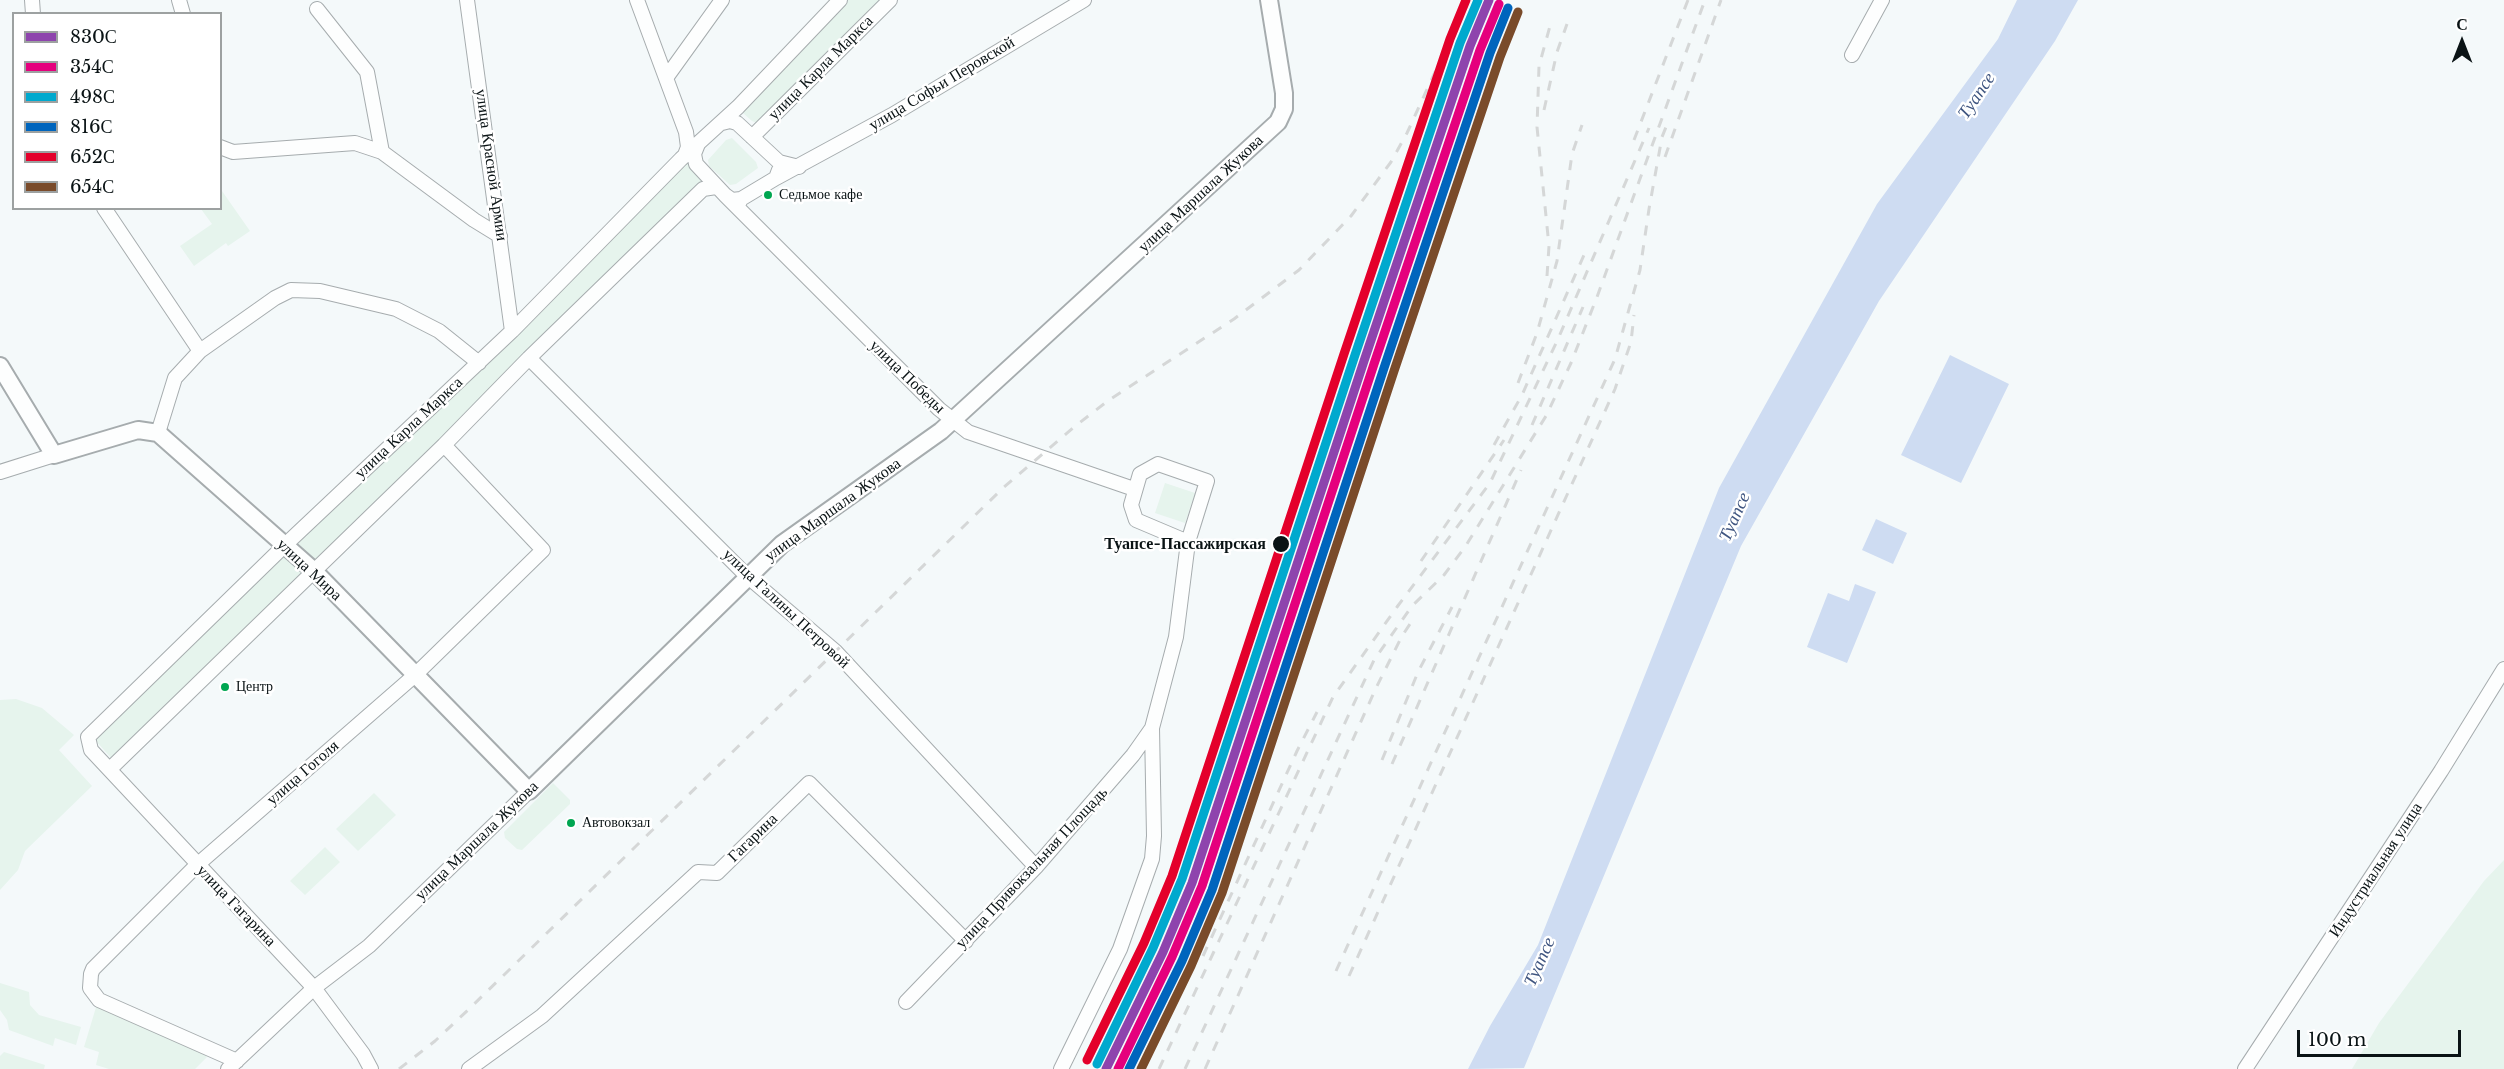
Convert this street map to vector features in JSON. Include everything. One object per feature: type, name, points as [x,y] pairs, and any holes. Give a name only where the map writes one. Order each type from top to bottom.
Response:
[{"type":"main road","name":"улица Маршала Жукова","points":[[529,791],[782,544],[952,421],[1278,122],[1284,109],[1284,93],[1269,0]]},
{"type":"main road","points":[[0,366],[54,454],[138,430],[158,433]]},
{"type":"main road","name":"улица Мира","points":[[158,433],[314,572],[529,791]]},
{"type":"street","name":"улица Красной Армии","points":[[467,0],[513,331]]},
{"type":"street","points":[[637,0],[692,147],[721,191],[740,206]]},
{"type":"street","points":[[666,78],[722,0]]},
{"type":"street","name":"улица Карла Маркса","points":[[91,750],[87,741],[92,732],[284,546],[513,331],[692,147],[738,107],[840,0]]},
{"type":"street","name":"улица Карла Маркса","points":[[752,137],[890,0]]},
{"type":"street","name":"улица Софьи Перовской","points":[[740,206],[776,178],[892,115],[1084,0]]},
{"type":"street","points":[[1851,55],[1882,0]]},
{"type":"street","points":[[317,9],[367,72],[382,152]]},
{"type":"street","points":[[737,123],[735,115],[738,107]]},
{"type":"street","points":[[722,123],[730,121],[737,123],[773,158],[785,165],[799,167]]},
{"type":"street","points":[[222,148],[233,152],[355,143],[382,152],[474,220],[500,236]]},
{"type":"street","points":[[773,158],[779,169],[776,178]]},
{"type":"street","name":"улица Карла Маркса","points":[[110,769],[444,445],[529,358],[703,189],[721,191]]},
{"type":"street","name":"улица Победы","points":[[740,206],[952,421],[984,439],[1134,489]]},
{"type":"street","points":[[105,210],[200,351]]},
{"type":"street","points":[[158,433],[175,378],[200,351],[291,290],[320,291],[396,309],[439,331],[480,363]]},
{"type":"street","name":"улица Галины Петровой","points":[[529,358],[747,576],[835,651],[1036,867]]},
{"type":"street","name":"улица Гоголя","points":[[232,1065],[109,1005],[93,994],[90,988],[93,969],[197,865],[414,676],[543,550],[444,445]]},
{"type":"street","points":[[0,472],[54,454]]},
{"type":"street","name":"улица Привокзальная Площадь","points":[[1061,1069],[1120,949],[1152,859],[1154,836],[1152,728],[1176,637],[1188,542],[1208,481],[1158,464],[1140,474],[1134,489]]},
{"type":"street","points":[[1134,489],[1131,505],[1136,520],[1188,542]]},
{"type":"street","name":"Индустриальная улица","points":[[2245,1069],[2441,771],[2504,669]]},
{"type":"street","name":"улица Привокзальная Площадь","points":[[906,1002],[1036,867],[1133,755],[1152,728]]},
{"type":"street","name":"улица Гагарина","points":[[91,750],[314,988],[372,1069]]},
{"type":"street","name":"Гагарина","points":[[469,1069],[542,1016],[698,872],[717,873],[809,783],[966,941]]},
{"type":"street","name":"улица Маршала Жукова","points":[[232,1065],[314,988],[369,946],[529,791]]},
{"type":"shaded area","points":[[842,0],[880,0],[759,124],[752,121],[743,113],[743,104]]},
{"type":"shaded area","points":[[732,138],[756,162],[758,168],[736,184],[730,185],[709,166],[708,160],[726,140]]},
{"type":"shaded area","points":[[685,160],[705,182],[441,443],[113,760],[95,740],[282,553]]},
{"type":"shaded area","points":[[222,191],[250,231],[228,246],[226,243],[194,266],[180,246],[212,224],[202,210],[222,210]]},
{"type":"shaded area","points":[[1165,483],[1195,493],[1185,523],[1155,513]]},
{"type":"shaded area","points":[[16,699],[42,708],[74,735],[59,750],[92,786],[25,851],[18,870],[0,890],[0,700]]},
{"type":"shaded area","points":[[553,783],[570,800],[570,804],[522,850],[517,849],[505,838],[504,832]]},
{"type":"shaded area","points":[[374,793],[396,815],[358,851],[336,829]]},
{"type":"shaded area","points":[[325,847],[340,862],[305,895],[290,881]]},
{"type":"shaded area","points":[[2504,860],[2504,1069],[2352,1069],[2379,1023],[2484,881]]},
{"type":"shaded area","points":[[0,983],[29,992],[30,1005],[39,1015],[81,1027],[76,1045],[55,1038],[53,1046],[9,1030],[7,1020],[0,1010]]},
{"type":"shaded area","points":[[97,1004],[207,1057],[195,1069],[109,1069],[96,1065],[99,1052],[84,1047]]},
{"type":"shaded area","points":[[4,1052],[45,1065],[44,1069],[0,1069],[0,1056]]},
{"type":"water","name":"Туапсе","points":[[2017,0],[2078,0],[2055,41],[1879,301],[1741,546],[1524,1068],[1468,1069],[1490,1026],[1538,945],[1719,488],[1877,204],[1998,39]]},
{"type":"water","points":[[1950,355],[2009,384],[1961,483],[1901,455]]},
{"type":"water","points":[[1876,519],[1907,533],[1893,564],[1862,550]]},
{"type":"water","points":[[1855,584],[1876,592],[1847,663],[1807,647],[1828,593],[1849,601]]},
{"type":"railway","points":[[399,1069],[435,1041],[468,1010],[1004,487],[1109,400],[1234,319],[1299,270],[1351,216],[1391,162],[1407,133],[1468,0]]},
{"type":"railway","points":[[1634,140],[1688,0]]},
{"type":"railway","points":[[1185,1069],[1374,660],[1412,606],[1444,575],[1465,547],[1546,416],[1571,363],[1597,297],[1705,0]]},
{"type":"railway","points":[[1665,157],[1721,0]]},
{"type":"railway","points":[[1544,110],[1557,52],[1567,24]]},
{"type":"railway","points":[[1547,276],[1549,246],[1537,127],[1539,66],[1550,26]]},
{"type":"railway","points":[[1518,383],[1537,333],[1557,261],[1572,154],[1582,125]]},
{"type":"railway","points":[[1336,971],[1615,359],[1640,270],[1662,137],[1666,127]]},
{"type":"railway","points":[[1159,1069],[1333,697],[1490,483],[1558,339],[1649,128]]},
{"type":"railway","points":[[1494,445],[1522,395],[1584,255]]},
{"type":"railway","points":[[1532,425],[1583,307]]},
{"type":"railway","points":[[1349,976],[1615,389],[1631,342],[1634,315]]},
{"type":"railway","points":[[1421,561],[1504,440]]},
{"type":"railway","points":[[1392,764],[1521,470]]},
{"type":"railway","points":[[1382,760],[1418,672],[1452,607]]},
{"type":"railway","points":[[1205,1069],[1376,688],[1410,624]]},
{"type":"railway","points":[[1203,956],[1317,712]]},
{"type":"transit line","name":"652С","points":[[1087,1060],[1144,943],[1172,876],[1344,354],[1450,39],[1466,0]]},
{"type":"transit line","name":"498С","points":[[1097,1064],[1153,948],[1182,879],[1460,43],[1478,0]]},
{"type":"transit line","name":"830С","points":[[1106,1069],[1163,952],[1192,883],[1364,361],[1470,46],[1489,0]]},
{"type":"transit line","name":"354С","points":[[1118,1069],[1172,957],[1202,886],[1374,364],[1480,50],[1499,4]]},
{"type":"transit line","name":"816С","points":[[1129,1069],[1182,961],[1212,890],[1384,368],[1490,53],[1508,8]]},
{"type":"transit line","name":"654С","points":[[1141,1069],[1191,966],[1222,893],[1394,371],[1500,57],[1518,12]]},
{"type":"place","name":"Седьмое кафе","points":[[768,195]]},
{"type":"place","name":"Туапсе-Пассажирская","points":[[1281,544]]},
{"type":"place","name":"Центр","points":[[225,687]]},
{"type":"place","name":"Автовокзал","points":[[571,823]]}]
